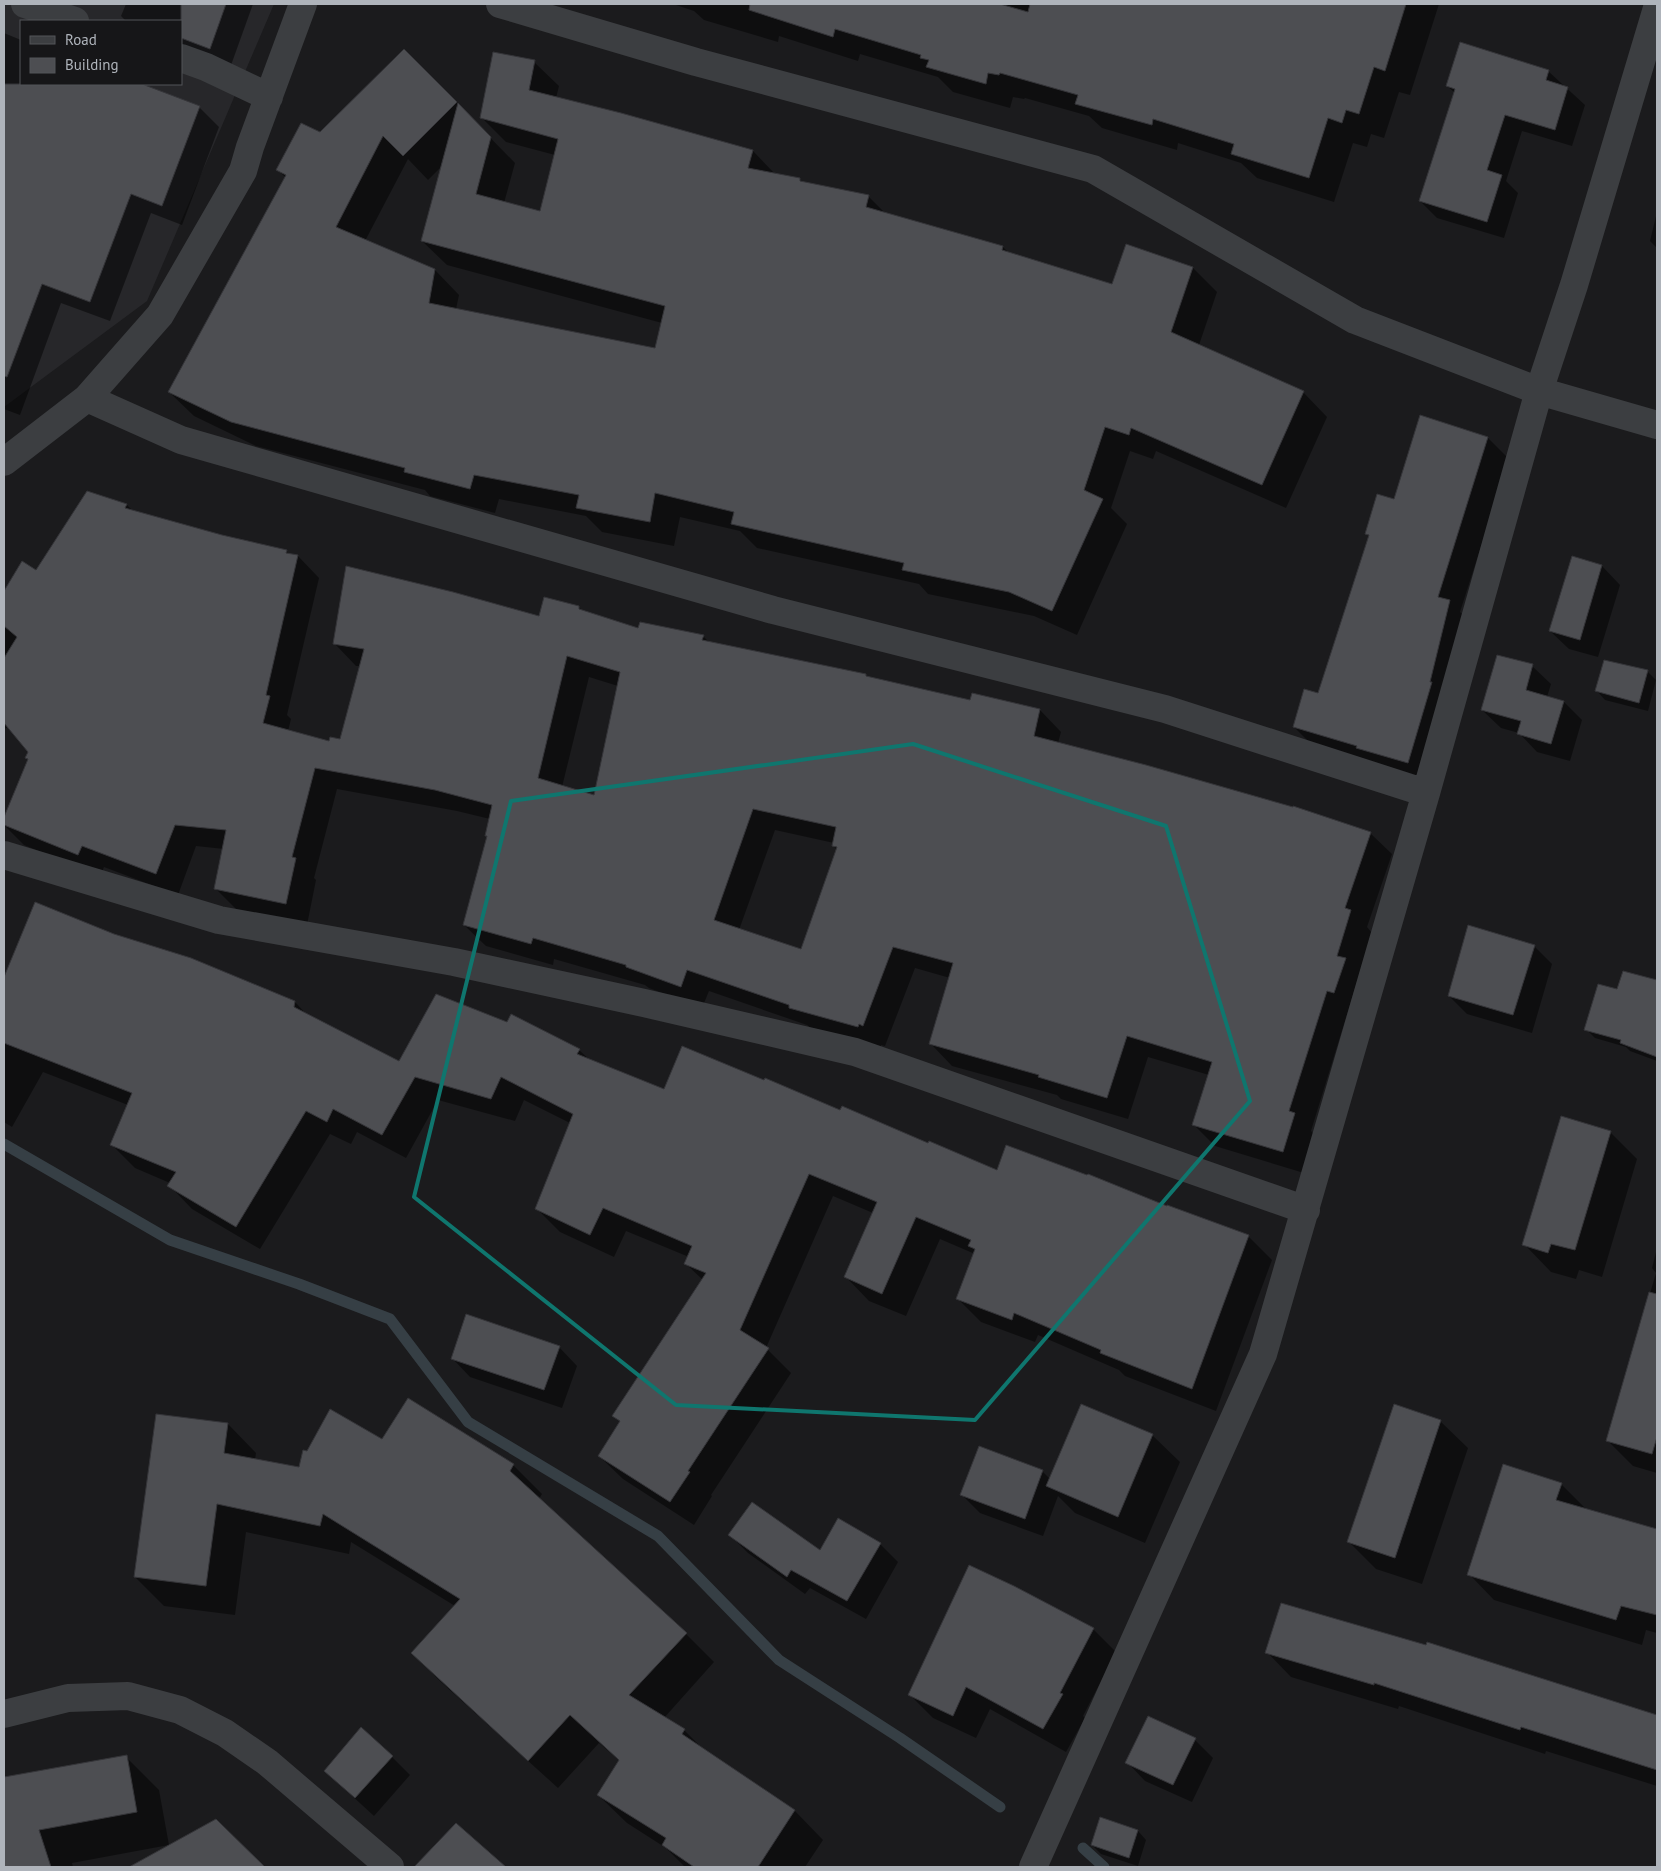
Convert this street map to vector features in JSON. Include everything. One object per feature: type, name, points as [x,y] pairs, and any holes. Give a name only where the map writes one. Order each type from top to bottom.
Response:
[{"type":"street","points":[[25,4],[72,20]]},
{"type":"street","points":[[4,462],[87,398],[160,315],[243,171],[250,147],[303,4]]},
{"type":"street","points":[[500,4],[696,62],[1093,169],[1355,320],[1539,390],[1657,425]]},
{"type":"street","points":[[1033,1867],[1263,1354],[1426,793],[1539,390],[1651,52],[1657,8]]},
{"type":"street","points":[[182,58],[206,67],[269,97]]},
{"type":"street","points":[[87,398],[181,440],[773,610],[1165,709],[1426,793]]},
{"type":"street","points":[[4,855],[219,920],[454,962],[654,1005],[855,1052],[1306,1210]]},
{"type":"street","points":[[4,1714],[68,1698],[128,1696],[180,1710],[225,1733],[267,1762],[390,1867]]},
{"type":"highlighted area","points":[[913,744],[1166,826],[1250,1101],[975,1420],[676,1405],[414,1197],[511,801]]},
{"type":"shaded area","points":[[4,4],[274,4],[147,301],[4,407]]},
{"type":"building","points":[[181,4],[226,4],[210,49],[182,38]]},
{"type":"building","points":[[750,4],[1000,4],[1028,12],[1030,4],[1406,4],[1385,71],[1374,67],[1359,114],[1346,110],[1342,123],[1328,118],[1309,178],[1231,154],[1234,144],[1153,119],[1152,125],[1075,104],[1078,95],[1000,73],[999,75],[988,73],[986,84],[926,67],[929,60],[920,58],[921,55],[835,29],[833,37],[749,10]]},
{"type":"building","points":[[1460,42],[1549,70],[1546,80],[1568,87],[1555,130],[1505,115],[1487,170],[1502,175],[1487,222],[1419,201],[1455,89],[1446,86]]},
{"type":"building","points":[[404,49],[457,102],[403,156],[383,136],[336,227],[435,269],[429,303],[655,348],[665,306],[421,241],[458,103],[491,137],[476,194],[540,211],[558,139],[480,118],[493,52],[535,60],[529,90],[621,113],[753,150],[748,168],[800,178],[800,181],[869,195],[866,207],[1003,246],[1002,250],[1112,284],[1126,244],[1193,267],[1171,332],[1304,391],[1262,485],[1131,428],[1129,435],[1105,427],[1084,490],[1103,499],[1052,611],[1009,592],[902,570],[904,563],[731,524],[734,512],[655,493],[650,522],[576,508],[579,495],[474,475],[470,489],[404,472],[405,468],[231,422],[168,392],[286,175],[276,170],[301,123],[320,132]]},
{"type":"building","points":[[4,84],[145,85],[200,106],[162,206],[131,194],[90,302],[42,284],[7,377],[4,376]]},
{"type":"building","points":[[1420,415],[1488,437],[1438,597],[1450,600],[1430,682],[1432,682],[1408,763],[1293,727],[1304,689],[1318,693],[1369,535],[1365,534],[1377,494],[1394,499]]},
{"type":"building","points":[[87,491],[127,504],[125,508],[222,535],[287,550],[286,553],[298,555],[266,695],[270,696],[263,723],[329,741],[330,737],[340,739],[364,649],[333,644],[346,566],[453,592],[539,616],[544,597],[579,606],[579,609],[638,628],[640,622],[704,635],[702,640],[866,674],[866,676],[970,700],[972,693],[1040,709],[1034,736],[1293,806],[1371,832],[1345,908],[1351,910],[1337,956],[1346,958],[1334,993],[1327,991],[1289,1111],[1295,1113],[1283,1152],[1192,1125],[1212,1062],[1127,1036],[1107,1098],[1038,1077],[1039,1075],[929,1044],[953,963],[893,947],[863,1026],[859,1024],[858,1027],[789,1008],[789,1005],[687,970],[681,987],[626,967],[626,965],[533,938],[531,944],[463,925],[487,836],[485,836],[492,805],[435,790],[315,768],[292,857],[296,858],[286,904],[214,889],[226,830],[175,825],[156,874],[82,846],[78,855],[4,825],[4,817],[28,759],[25,758],[28,752],[4,723],[4,658],[17,637],[4,626],[4,591],[22,561],[36,570]],"holes":[[[567,656],[620,672],[594,795],[538,778]],[[753,809],[836,827],[832,846],[837,847],[801,949],[714,920]]]},
{"type":"building","points":[[1572,556],[1602,565],[1580,640],[1549,631]]},
{"type":"building","points":[[1497,655],[1533,664],[1526,690],[1564,701],[1551,744],[1517,734],[1521,721],[1481,710]]},
{"type":"building","points":[[1604,660],[1648,670],[1639,703],[1595,691]]},
{"type":"building","points":[[35,902],[114,934],[191,958],[295,1001],[294,1007],[399,1061],[436,994],[507,1022],[511,1014],[580,1049],[577,1054],[664,1089],[682,1046],[764,1080],[765,1078],[840,1110],[842,1106],[997,1170],[1006,1145],[1249,1235],[1192,1389],[1100,1353],[1101,1350],[1014,1313],[1012,1320],[956,1299],[975,1249],[968,1246],[971,1240],[916,1217],[882,1294],[844,1277],[877,1202],[809,1174],[740,1330],[769,1348],[688,1471],[690,1472],[670,1502],[598,1456],[620,1421],[612,1416],[706,1273],[684,1264],[692,1246],[603,1208],[590,1235],[535,1209],[573,1114],[501,1077],[491,1099],[415,1077],[382,1135],[333,1109],[327,1122],[306,1111],[236,1227],[167,1186],[176,1172],[110,1145],[132,1093],[4,1043],[4,977]]},
{"type":"building","points":[[1468,925],[1535,945],[1513,1015],[1448,996]]},
{"type":"building","points":[[1623,971],[1657,980],[1657,1057],[1620,1043],[1621,1040],[1584,1030],[1598,984],[1617,989]]},
{"type":"building","points":[[1561,1116],[1611,1131],[1575,1250],[1551,1244],[1548,1253],[1522,1245]]},
{"type":"building","points":[[1649,1292],[1657,1294],[1657,1437],[1652,1454],[1606,1441]]},
{"type":"building","points":[[466,1314],[560,1346],[544,1390],[451,1359]]},
{"type":"building","points":[[408,1398],[514,1464],[510,1471],[687,1633],[629,1695],[685,1729],[682,1734],[795,1810],[758,1867],[694,1867],[662,1845],[666,1838],[597,1795],[619,1760],[570,1715],[528,1761],[411,1653],[460,1599],[323,1514],[320,1526],[217,1504],[206,1586],[134,1577],[156,1414],[228,1423],[224,1453],[299,1467],[303,1450],[307,1451],[330,1409],[382,1439]]},
{"type":"building","points":[[1081,1404],[1153,1434],[1118,1517],[1046,1486]]},
{"type":"building","points":[[1394,1404],[1441,1420],[1395,1558],[1347,1542]]},
{"type":"building","points":[[979,1446],[1043,1470],[1025,1519],[960,1495]]},
{"type":"building","points":[[1503,1464],[1562,1483],[1556,1500],[1657,1529],[1657,1615],[1621,1606],[1616,1620],[1467,1575]]},
{"type":"building","points":[[752,1502],[820,1550],[838,1518],[881,1543],[847,1601],[791,1570],[787,1577],[728,1535]]},
{"type":"building","points":[[969,1565],[1014,1586],[1094,1628],[1060,1693],[1063,1694],[1043,1729],[966,1687],[953,1716],[908,1695]]},
{"type":"building","points":[[1281,1603],[1426,1645],[1427,1642],[1657,1715],[1657,1770],[1521,1727],[1520,1730],[1374,1683],[1374,1685],[1265,1653]]},
{"type":"building","points":[[1148,1716],[1196,1738],[1173,1785],[1125,1763]]},
{"type":"building","points":[[361,1727],[393,1756],[355,1798],[324,1771]]},
{"type":"building","points":[[127,1755],[137,1812],[39,1830],[51,1867],[4,1867],[4,1777]]},
{"type":"building","points":[[1100,1817],[1138,1830],[1129,1858],[1091,1845]]},
{"type":"building","points":[[216,1819],[265,1867],[129,1867]]},
{"type":"building","points":[[456,1823],[506,1867],[414,1867]]},
{"type":"waterway","points":[[4,1144],[170,1240],[299,1284],[390,1319],[468,1422],[658,1536],[779,1660],[900,1738],[1000,1807]]},
{"type":"waterway","points":[[1083,1848],[1104,1867]]}]
